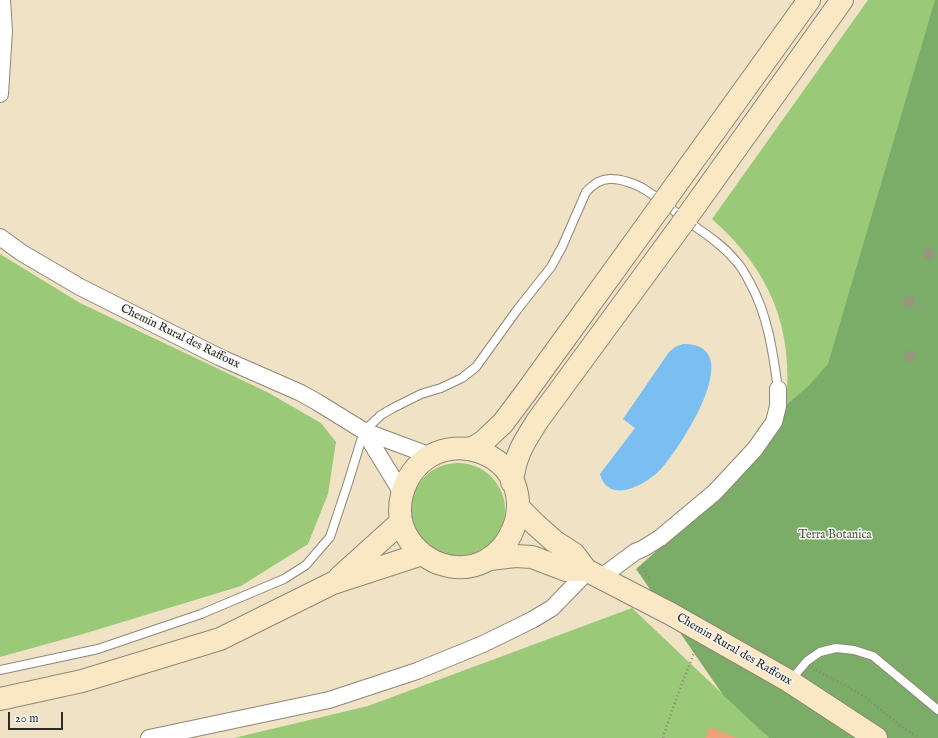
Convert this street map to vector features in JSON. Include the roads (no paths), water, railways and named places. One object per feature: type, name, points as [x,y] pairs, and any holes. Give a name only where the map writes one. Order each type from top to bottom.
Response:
[{"type":"main road","points":[[468,449],[484,454],[494,460],[506,472],[517,494],[517,520],[513,532],[503,547],[490,559],[473,566],[455,567],[438,563],[422,554],[409,540],[401,522],[400,504],[403,487],[412,472],[423,460],[437,453],[452,449],[468,449],[475,447],[484,441],[503,423],[528,391],[808,0]]},
{"type":"main road","points":[[512,482],[513,472],[520,448],[842,0]]},
{"type":"main road","name":"Chemin Rural des Raffoux","points":[[518,507],[554,541],[574,554],[592,573],[703,632],[795,674],[876,738]]},
{"type":"main road","points":[[333,583],[401,522]]},
{"type":"main road","points":[[0,699],[82,681],[220,639],[333,583],[422,554]]},
{"type":"main road","name":"Chemin Rural des Raffoux","points":[[490,559],[515,556],[532,557],[566,570],[592,573]]},
{"type":"street","points":[[0,94],[4,32],[2,0]]},
{"type":"street","name":"Chemin Rural des Raffoux","points":[[0,237],[22,253],[80,287],[218,357],[301,393],[364,431],[432,456]]},
{"type":"street","points":[[149,738],[329,700],[417,671],[484,644],[532,620],[552,608],[592,573],[644,548],[660,538],[715,492],[755,449],[774,422],[778,406],[778,389]]},
{"type":"street","name":"Chemin Rural des Raffoux","points":[[364,431],[402,493]]},
{"type":"lane","points":[[0,670],[98,649],[201,614],[284,579],[306,565],[330,537],[364,431],[393,408],[421,394],[441,388],[462,378],[476,367],[517,310],[551,267],[562,247],[586,192],[591,186],[598,182],[612,178],[643,188],[723,247],[736,260],[751,284],[759,302],[774,361],[778,389]]},
{"type":"lane","points":[[795,674],[807,661],[820,652],[836,648],[854,650],[872,656],[938,710]]},
{"type":"water","points":[[683,344],[702,348],[710,360],[710,378],[704,398],[694,420],[670,458],[655,475],[638,486],[629,489],[611,489],[605,484],[600,474],[635,428],[623,419],[669,352],[675,347]]},
{"type":"park label","name":"Terra Botanica","points":[[835,536]]}]
